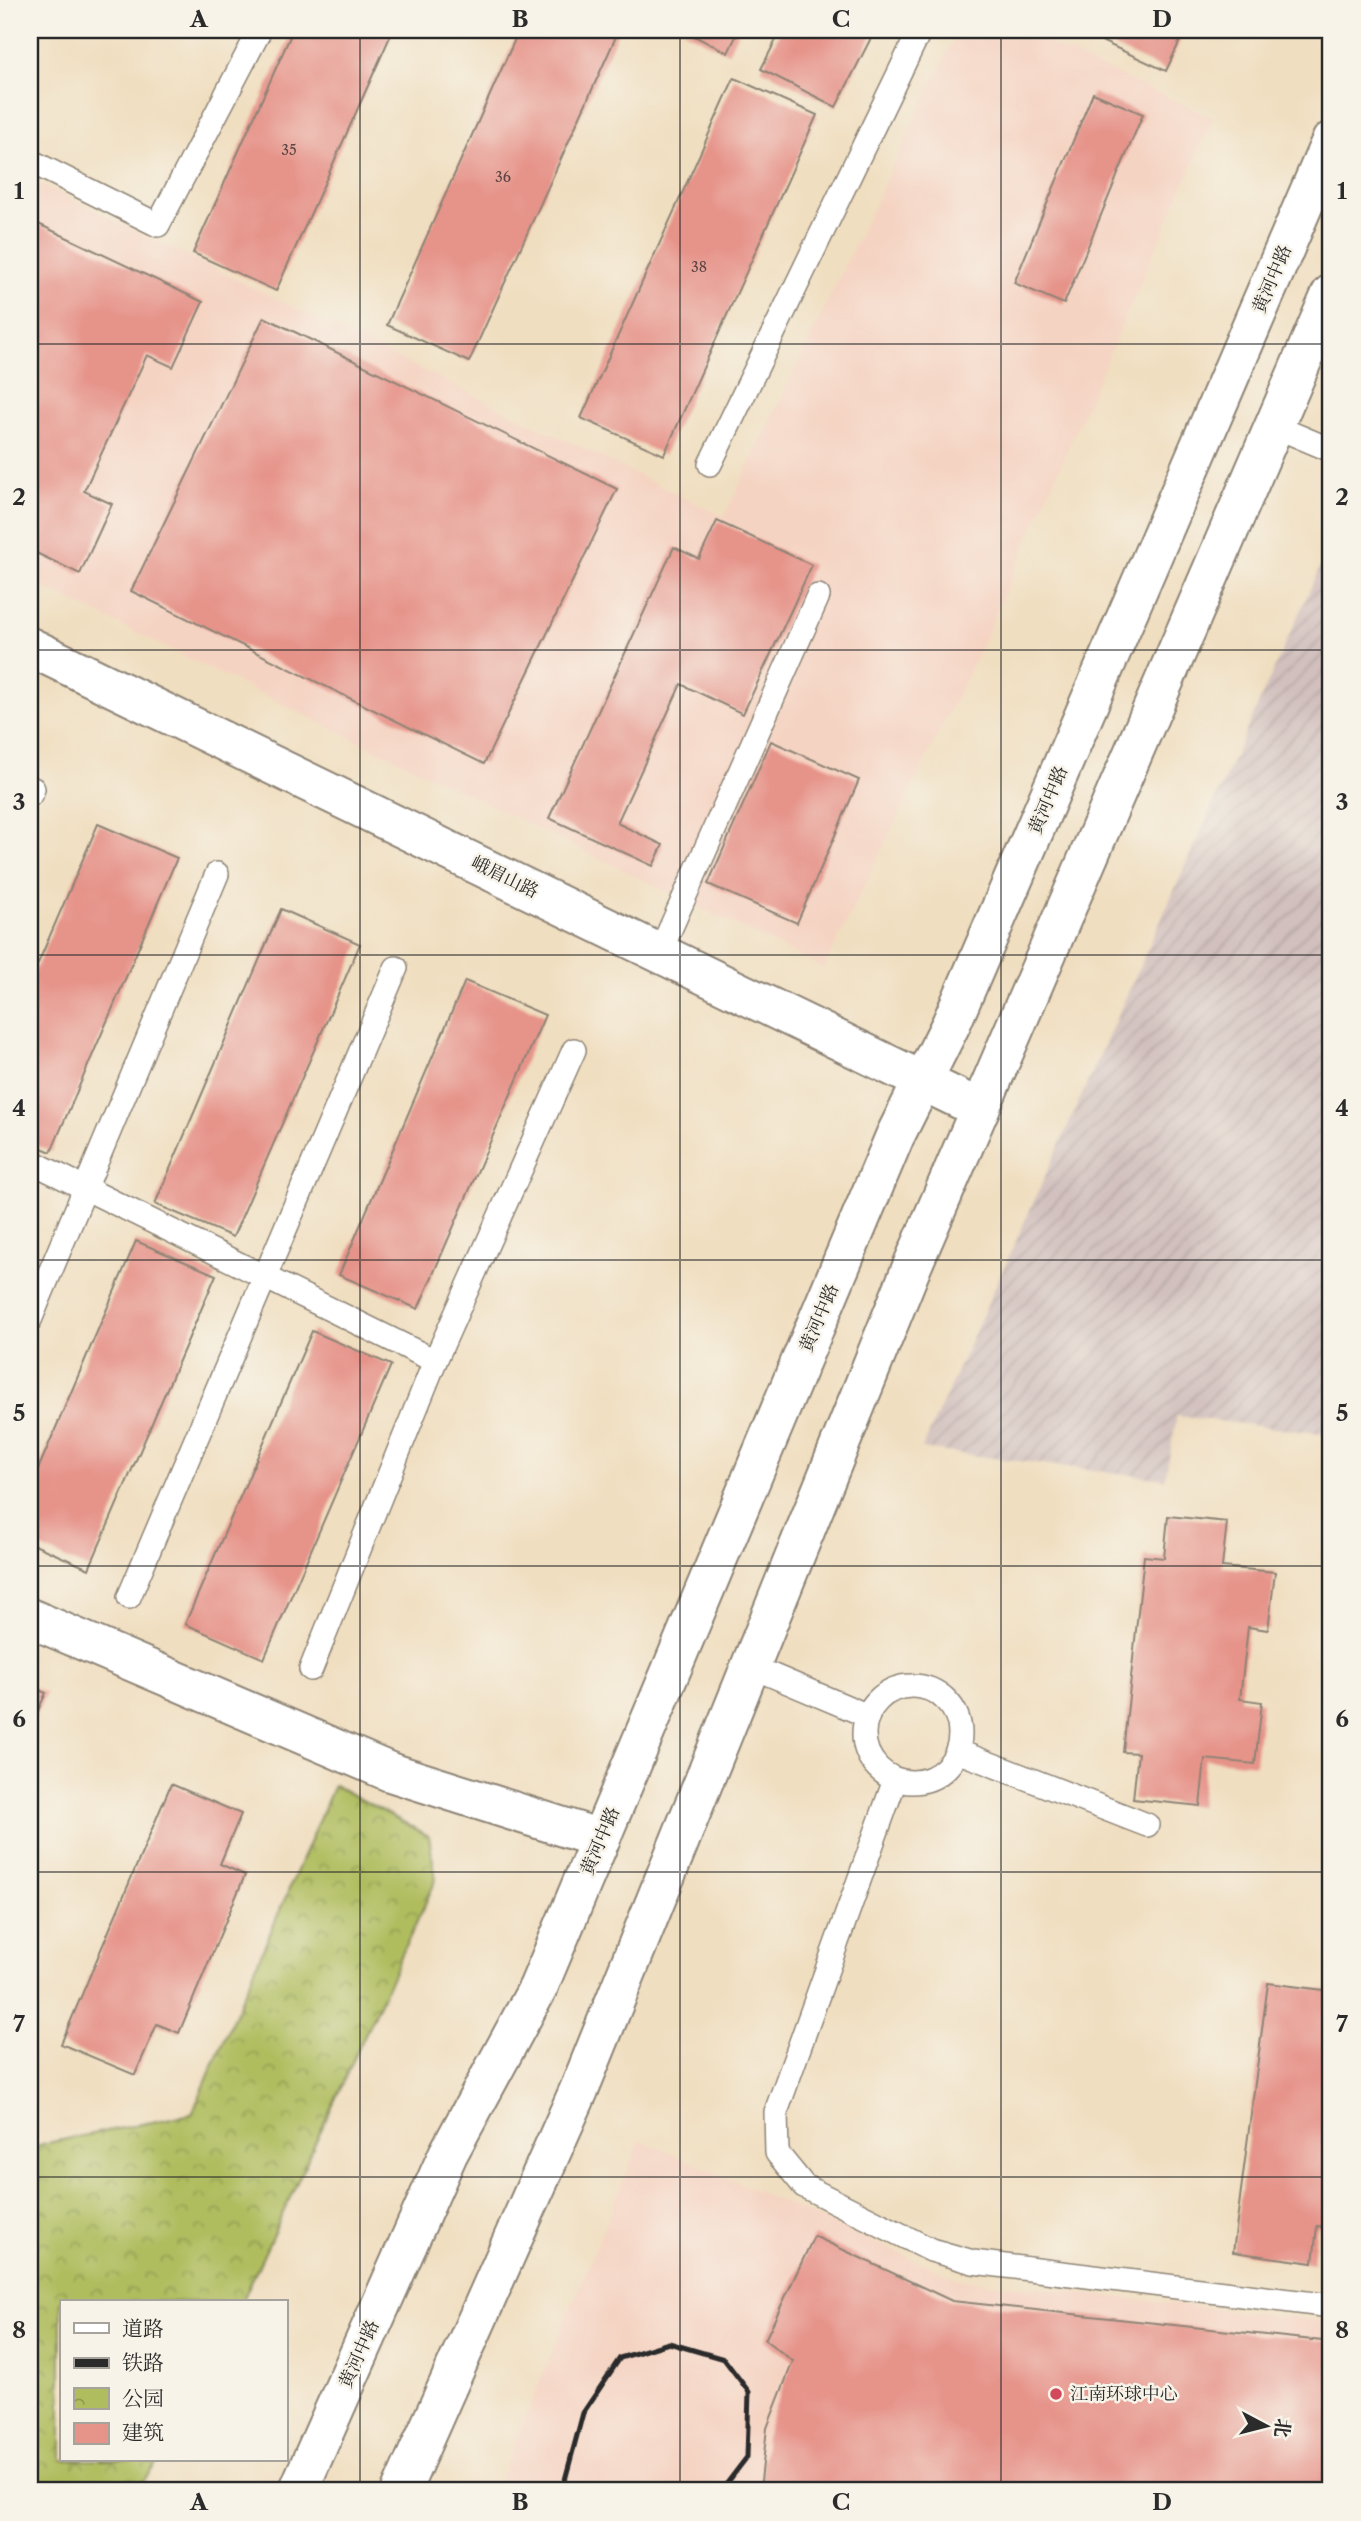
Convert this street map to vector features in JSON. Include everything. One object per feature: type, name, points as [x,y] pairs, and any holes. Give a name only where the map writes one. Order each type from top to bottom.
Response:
[{"type":"main road","name":"黄河中路","points":[[298,2491],[448,2154],[538,1988],[895,1136],[957,1011],[1331,141]]},
{"type":"main road","points":[[401,2491],[579,2090],[914,1264],[1331,294]]},
{"type":"main road","name":"峨眉山路","points":[[30,647],[980,1110]]},
{"type":"main road","points":[[30,1618],[390,1772],[601,1839]]},
{"type":"lane","points":[[30,161],[158,225],[260,30]]},
{"type":"lane","points":[[710,464],[920,30]]},
{"type":"lane","points":[[1274,426],[1331,450]]},
{"type":"lane","points":[[660,952],[818,596]]},
{"type":"lane","points":[[30,1320],[217,874]]},
{"type":"lane","points":[[129,1597],[396,968]]},
{"type":"lane","points":[[311,1669],[435,1361],[574,1050]]},
{"type":"lane","points":[[30,1161],[435,1361]]},
{"type":"lane","points":[[750,1666],[868,1716]]},
{"type":"lane","points":[[912,1686],[928,1689],[941,1696],[958,1721],[960,1736],[957,1751],[950,1764],[925,1781],[910,1783],[895,1780],[881,1771],[870,1758],[864,1743],[864,1726],[881,1697],[895,1688],[912,1686]]},
{"type":"lane","points":[[957,1751],[1147,1825]]},
{"type":"lane","points":[[895,1780],[776,2112],[777,2153],[804,2186],[931,2250],[973,2262],[1331,2306]]},
{"type":"shaded area","points":[[958,30],[1018,30],[1213,118],[982,644],[824,968],[30,581],[30,179],[724,517]]},
{"type":"shaded area","points":[[1331,543],[1331,1435],[1177,1416],[1165,1479],[922,1449]]},
{"type":"shaded area","points":[[640,2140],[959,2279],[1331,2322],[1331,2491],[497,2491]]},
{"type":"green space","points":[[334,1785],[429,1836],[436,1880],[243,2300],[60,2300],[60,2462],[158,2462],[136,2491],[30,2491],[30,2149],[42,2144],[192,2114]]},
{"type":"building","points":[[293,30],[393,30],[276,291],[193,253]]},
{"type":"building","points":[[519,30],[619,30],[469,362],[387,325]]},
{"type":"building","points":[[682,30],[739,30],[728,53]]},
{"type":"building","points":[[781,30],[875,30],[836,107],[761,69]]},
{"type":"building","points":[[1085,30],[1185,30],[1166,71],[1084,33]]},
{"type":"building","points":[[734,78],[817,115],[664,455],[581,418]]},
{"type":"building","points":[[1093,93],[1143,114],[1064,304],[1014,283]]},
{"type":"building","points":[[30,220],[203,302],[173,367],[147,355],[84,491],[112,504],[80,574],[30,550]]},
{"type":"building","points":[[264,317],[617,489],[484,764],[131,591]]},
{"type":"building","points":[[717,521],[812,565],[743,714],[681,684],[617,823],[663,845],[653,866],[549,818],[674,547],[699,559]]},
{"type":"building","points":[[771,741],[859,780],[797,923],[708,884]]},
{"type":"building","points":[[98,824],[177,858],[51,1152],[30,1143],[30,982]]},
{"type":"building","points":[[281,909],[360,944],[233,1237],[155,1204]]},
{"type":"building","points":[[465,981],[545,1015],[418,1309],[339,1275]]},
{"type":"building","points":[[30,1192],[37,1195],[30,1212]]},
{"type":"building","points":[[136,1241],[216,1275],[89,1569],[30,1543],[30,1488]]},
{"type":"building","points":[[312,1331],[391,1365],[264,1659],[185,1624]]},
{"type":"building","points":[[1168,1516],[1227,1522],[1222,1567],[1275,1572],[1268,1630],[1248,1627],[1240,1699],[1262,1702],[1255,1764],[1205,1759],[1200,1806],[1133,1799],[1138,1753],[1123,1752],[1144,1556],[1164,1558]]},
{"type":"building","points":[[30,1686],[46,1693],[30,1728]]},
{"type":"building","points":[[171,1784],[241,1814],[220,1864],[245,1875],[179,2033],[157,2024],[135,2075],[61,2044]]},
{"type":"building","points":[[1268,1983],[1331,1991],[1331,2228],[1317,2226],[1313,2263],[1233,2252]]},
{"type":"building","name":"江南环球中心","points":[[814,2236],[952,2301],[1331,2342],[1331,2491],[762,2491],[767,2428],[793,2361],[765,2340]]},
{"type":"railway","points":[[562,2491],[583,2413],[620,2358],[669,2343],[724,2359],[749,2392],[747,2457],[721,2491]]},
{"type":"place","name":"江南环球中心","points":[[1056,2394]]}]
